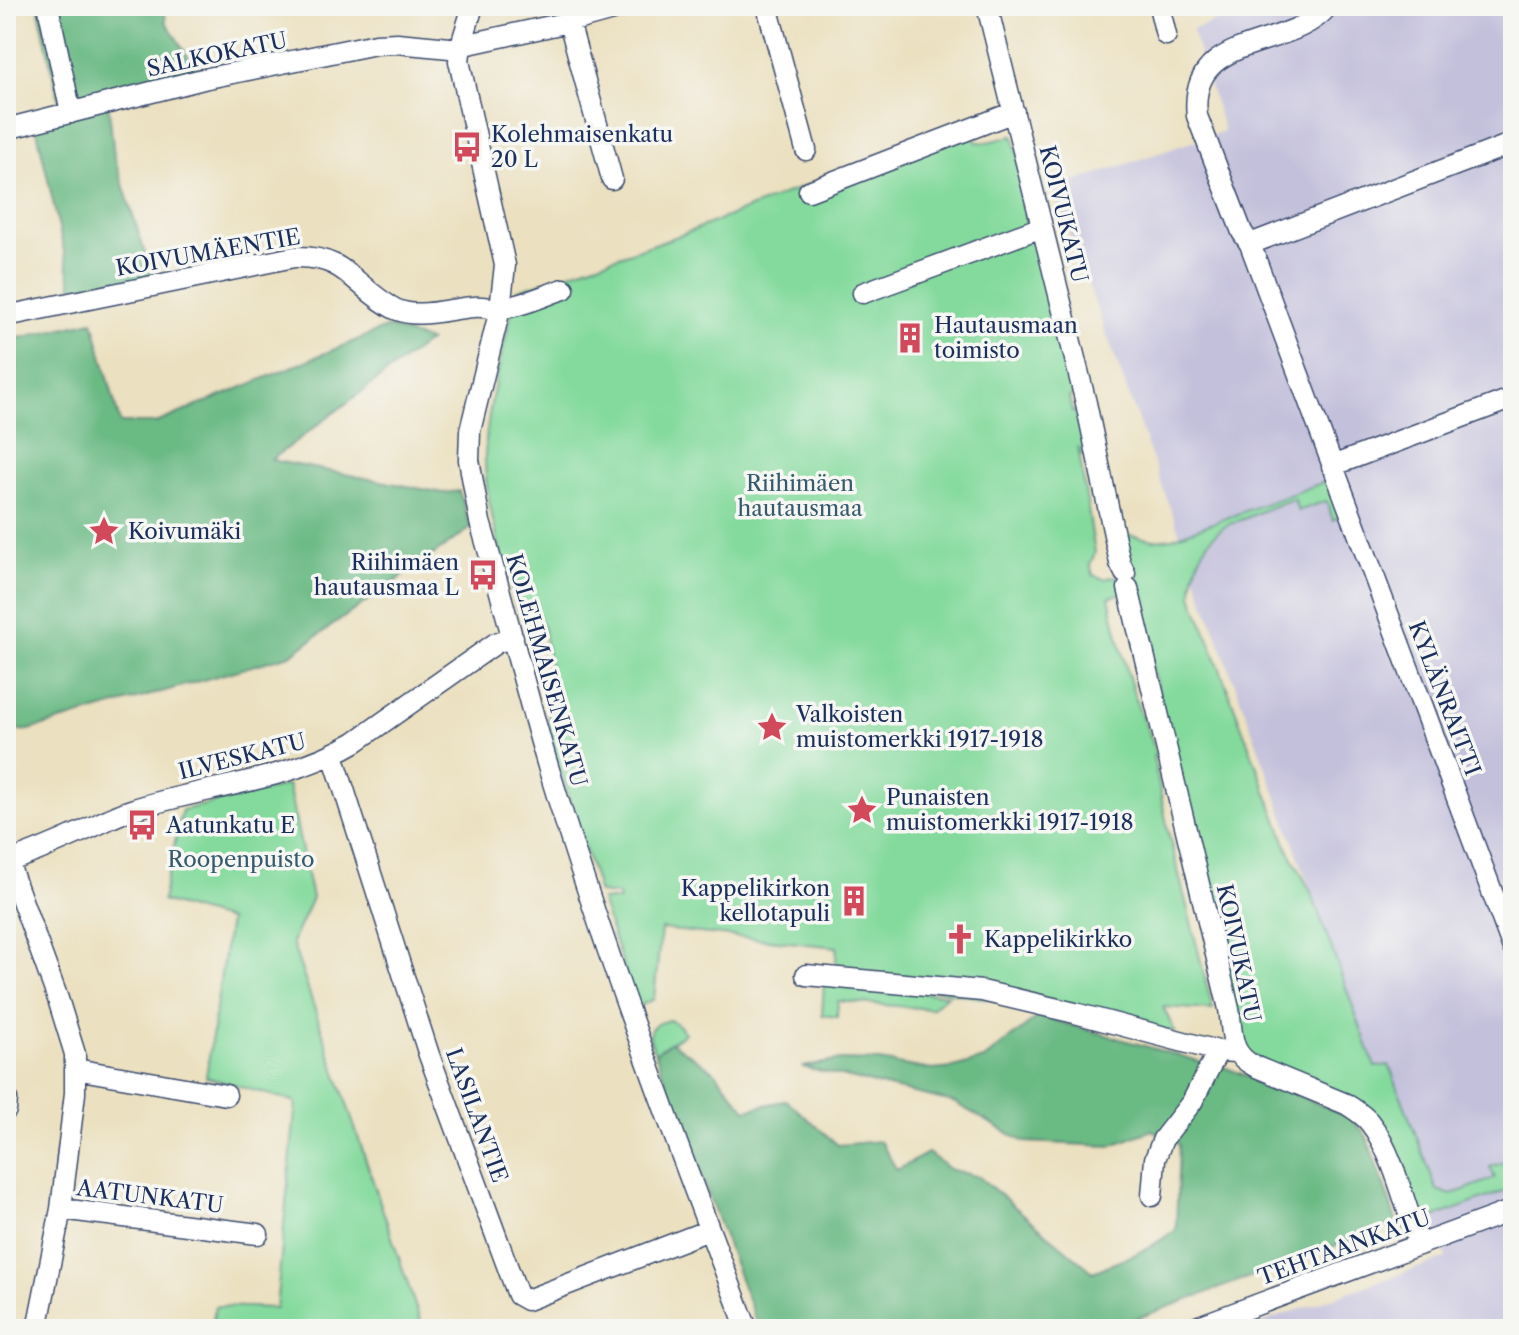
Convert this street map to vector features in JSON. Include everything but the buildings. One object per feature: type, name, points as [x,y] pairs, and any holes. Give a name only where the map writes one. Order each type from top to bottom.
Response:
[{"type":"street","points":[[48,6],[71,113]]},
{"type":"street","name":"KOLEHMAISENKATU","points":[[473,6],[459,61],[504,255],[505,275],[468,446],[480,522],[550,774],[607,949],[747,1329]]},
{"type":"street","name":"SALKOKATU","points":[[6,129],[203,79],[376,44],[450,48],[627,6]]},
{"type":"street","points":[[767,6],[806,150]]},
{"type":"street","name":"KOIVUKATU","points":[[987,6],[1086,403],[1120,563],[1229,1009],[1227,1052],[1346,1104],[1369,1122],[1388,1154],[1419,1245]]},
{"type":"street","points":[[1159,6],[1166,35]]},
{"type":"street","name":"KYLÄNRAITTI","points":[[1328,6],[1305,25],[1220,59],[1203,75],[1195,100],[1197,116],[1242,232],[1250,244],[1513,948]]},
{"type":"street","points":[[569,22],[612,179]]},
{"type":"street","points":[[809,191],[1014,112]]},
{"type":"street","points":[[1250,244],[1513,143]]},
{"type":"street","points":[[863,293],[1042,227]]},
{"type":"street","name":"KOIVUMÄENTIE","points":[[6,316],[272,261],[307,257],[320,258],[340,267],[398,311],[419,313],[474,307],[500,309],[564,289]]},
{"type":"street","points":[[1332,466],[1513,398]]},
{"type":"street","name":"ILVESKATU","points":[[7,862],[128,811],[307,766],[333,755],[496,643],[513,637]]},
{"type":"street","name":"LASILANTIE","points":[[333,755],[429,1055],[518,1295],[527,1300],[709,1230]]},
{"type":"street","name":"AATUNKATU","points":[[7,862],[75,1054],[74,1111],[61,1209],[258,1234]]},
{"type":"street","points":[[806,975],[982,991],[1227,1052],[1163,1139],[1155,1159],[1152,1196]]},
{"type":"street","points":[[75,1069],[226,1095]]},
{"type":"street","points":[[37,1329],[61,1209]]},
{"type":"street","name":"TEHTAANKATU","points":[[1191,1329],[1513,1210]]},
{"type":"shaded area","points":[[1254,6],[1513,6],[1513,1329],[1243,1329],[1446,1258],[1053,189],[1224,131],[1192,30]]},
{"type":"green space","points":[[38,6],[164,6],[166,22],[203,79],[108,100],[114,156],[153,278],[74,295],[33,113],[60,106]]},
{"type":"green space","name":"Riihimäen hautausmaa","points":[[965,123],[977,142],[1013,136],[1032,212],[1027,225],[1028,239],[1038,240],[1075,394],[1069,397],[1072,412],[1075,411],[1078,422],[1084,428],[1091,453],[1081,455],[1078,446],[1095,553],[1090,564],[1093,575],[1104,579],[1120,575],[1124,593],[1109,597],[1138,707],[1156,754],[1153,756],[1169,835],[1213,1010],[1163,1007],[1175,1032],[835,972],[837,947],[661,929],[654,999],[637,1007],[601,900],[619,900],[618,895],[599,893],[548,731],[549,713],[555,707],[544,630],[539,615],[517,609],[488,495],[485,457],[488,421],[512,310],[517,309],[516,291],[681,235]]},
{"type":"green space","points":[[93,321],[120,423],[156,423],[388,327],[429,341],[271,460],[443,493],[459,491],[471,528],[290,655],[29,730],[6,731],[6,341]]},
{"type":"green space","points":[[1324,482],[1330,485],[1339,517],[1333,520],[1326,501],[1298,511],[1294,499],[1226,526],[1204,549],[1194,577],[1192,595],[1288,849],[1311,892],[1375,1067],[1389,1065],[1437,1190],[1451,1195],[1495,1178],[1490,1167],[1513,1159],[1513,1188],[1424,1221],[1420,1220],[1391,1143],[1243,1051],[1125,541],[1127,535],[1154,540],[1172,538]]},
{"type":"green space","name":"Roopenpuisto","points":[[288,785],[312,898],[292,942],[423,1329],[212,1329],[215,1306],[276,1308],[296,1102],[206,1077],[229,920],[162,901],[182,810]]},
{"type":"green space","points":[[824,983],[947,995],[931,1009],[838,1001],[837,1017],[822,1015]]},
{"type":"green space","points":[[1039,1016],[1221,1066],[1349,1117],[1366,1135],[1397,1223],[1108,1329],[759,1329],[655,1053],[671,1042],[714,1071],[746,1110],[786,1100],[838,1145],[880,1141],[897,1170],[928,1153],[949,1169],[979,1177],[1093,1272],[1145,1250],[1176,1230],[1179,1144],[1152,1130],[1110,1146],[1024,1142],[953,1102],[802,1067],[841,1060],[879,1061],[932,1070],[954,1068],[984,1059]]},
{"type":"green space","points":[[669,1020],[685,1033],[655,1053],[650,1031]]},
{"type":"place","name":"Kolehmaisenkatu 20 L","points":[[467,147]]},
{"type":"place","name":"Hautausmaan toimisto","points":[[910,338]]},
{"type":"place","name":"Koivumäki","points":[[104,531]]},
{"type":"place","name":"Riihimäen hautausmaa L","points":[[483,575]]},
{"type":"place","name":"Valkoisten muistomerkki 1917-1918","points":[[772,727]]},
{"type":"place","name":"Punaisten muistomerkki 1917-1918","points":[[862,810]]},
{"type":"place","name":"Aatunkatu E","points":[[142,825]]},
{"type":"place","name":"Kappelikirkon kellotapuli","points":[[854,901]]},
{"type":"place","name":"Kappelikirkko","points":[[960,939]]}]
